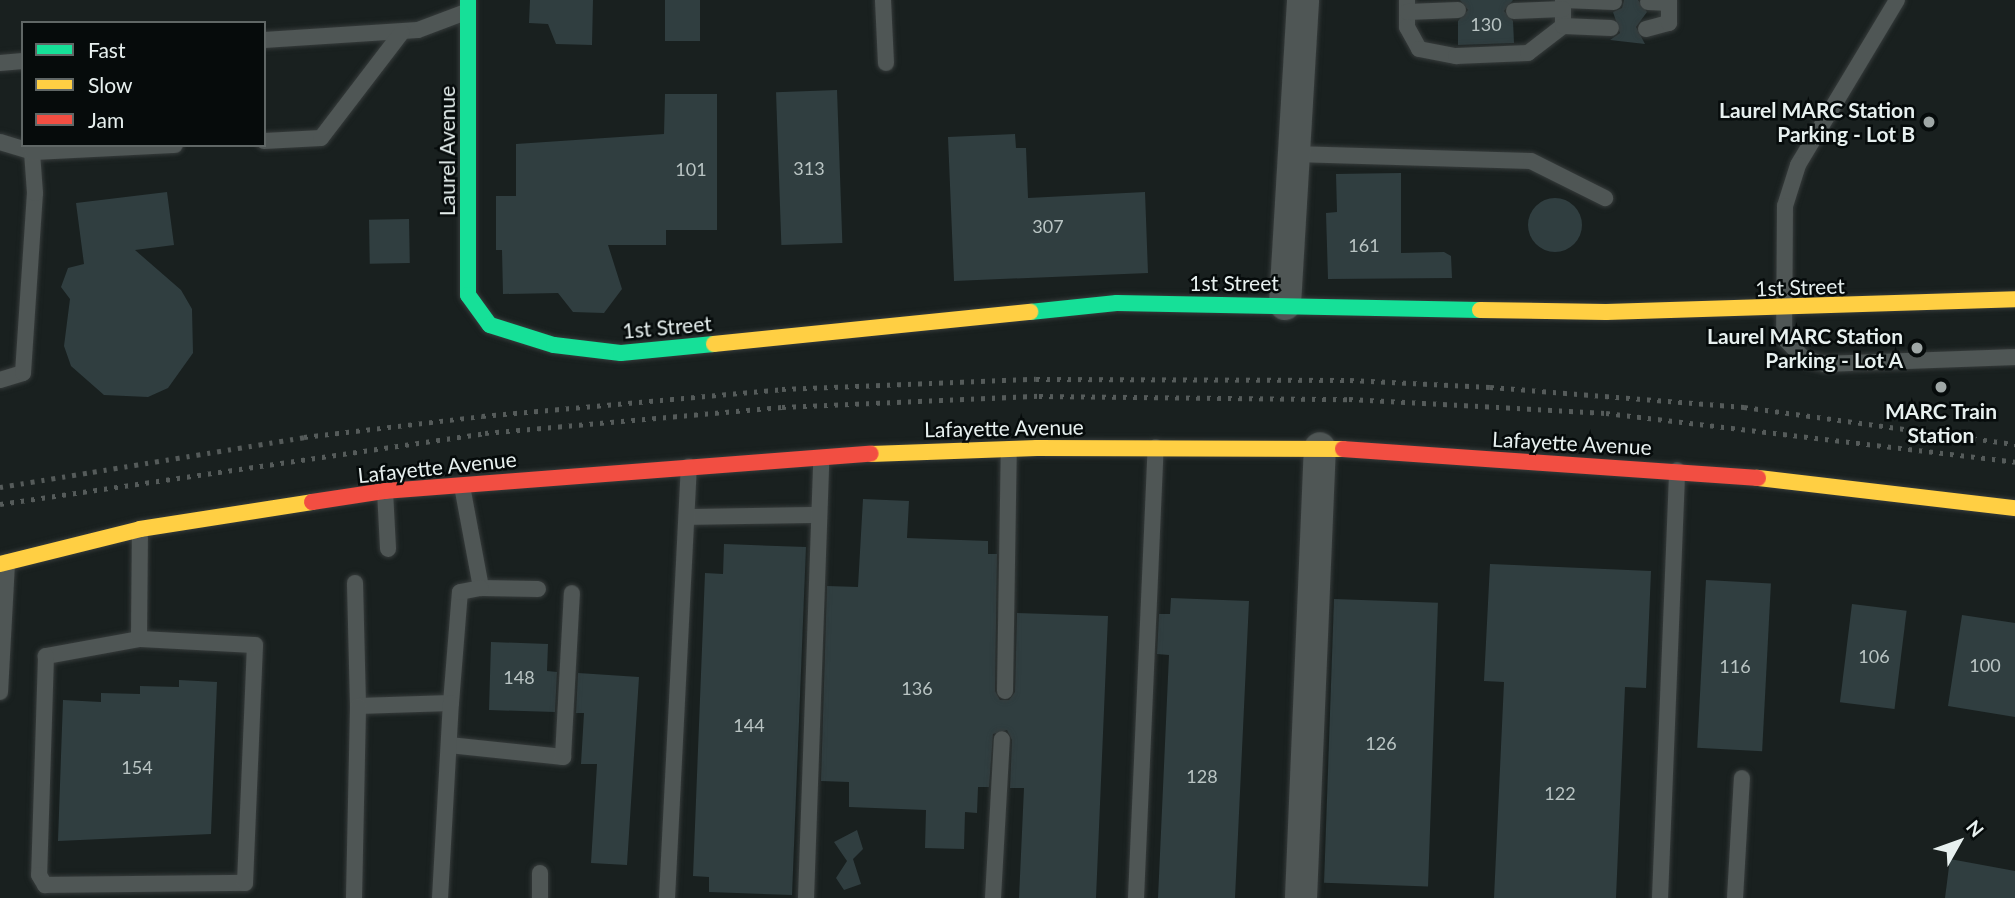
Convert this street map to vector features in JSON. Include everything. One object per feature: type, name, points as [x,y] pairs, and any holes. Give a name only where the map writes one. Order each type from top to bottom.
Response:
[{"type":"street","points":[[1284,304],[1303,0]]},
{"type":"street","name":"Laurel Avenue","points":[[468,6],[470,301]]},
{"type":"street","name":"1st Street","points":[[470,301],[504,333],[621,353],[1117,303],[1606,312],[1782,309],[2015,299]]},
{"type":"street","points":[[1301,898],[1320,448]]},
{"type":"street","name":"Lafayette Avenue","points":[[4,563],[140,529],[385,491],[821,458],[1010,449],[1320,448],[1802,480],[2015,508]]},
{"type":"lane","points":[[883,0],[886,63]]},
{"type":"lane","points":[[1897,0],[1798,165],[1785,205],[1782,309],[1784,338],[1792,351],[1825,364],[2015,357]]},
{"type":"lane","points":[[1646,29],[1669,23],[1669,1],[1648,2]]},
{"type":"lane","points":[[1514,11],[1563,9],[1614,2]]},
{"type":"lane","points":[[266,40],[402,32],[468,6]]},
{"type":"lane","points":[[1458,10],[1407,6],[1406,27],[1419,49],[1456,56],[1528,53],[1563,9]]},
{"type":"lane","points":[[1563,9],[1611,28]]},
{"type":"lane","points":[[266,141],[321,138],[402,32]]},
{"type":"lane","points":[[0,62],[21,61]]},
{"type":"lane","points":[[0,142],[32,152],[134,147]]},
{"type":"lane","points":[[0,380],[23,373],[35,193],[32,152]]},
{"type":"lane","points":[[1293,155],[1531,161],[1605,198]]},
{"type":"lane","points":[[1136,898],[1156,447]]},
{"type":"lane","points":[[1005,691],[1010,449]]},
{"type":"lane","points":[[806,898],[821,458]]},
{"type":"lane","points":[[667,898],[689,467]]},
{"type":"lane","points":[[1661,898],[1677,470]]},
{"type":"lane","points":[[462,484],[481,588]]},
{"type":"lane","points":[[385,491],[388,549]]},
{"type":"lane","points":[[687,517],[819,515]]},
{"type":"lane","points":[[139,639],[140,529]]},
{"type":"lane","points":[[0,692],[4,563]]},
{"type":"lane","points":[[354,898],[359,706],[355,583]]},
{"type":"lane","points":[[440,898],[460,592],[481,588],[538,589]]},
{"type":"lane","points":[[449,745],[563,757],[572,593]]},
{"type":"lane","points":[[139,639],[255,645],[245,883],[45,885],[39,875],[46,656],[139,639]]},
{"type":"lane","points":[[359,706],[451,703]]},
{"type":"lane","points":[[993,898],[1002,739]]},
{"type":"lane","points":[[1735,898],[1742,778]]},
{"type":"lane","points":[[540,873],[540,898]]},
{"type":"building","points":[[530,0],[593,0],[592,45],[556,44],[548,24],[529,23]]},
{"type":"building","points":[[665,0],[700,0],[700,41],[665,41]]},
{"type":"building","points":[[1460,0],[1513,0],[1504,11],[1513,21],[1514,43],[1458,45],[1458,21],[1468,10]]},
{"type":"building","points":[[1624,0],[1638,0],[1647,12],[1636,27],[1645,44],[1610,40],[1620,33],[1613,12],[1622,8]]},
{"type":"building","points":[[837,90],[842,243],[781,245],[776,92]]},
{"type":"building","points":[[665,94],[717,94],[717,230],[666,230],[666,245],[608,245],[622,289],[604,313],[573,312],[558,293],[503,294],[502,250],[496,250],[496,196],[516,196],[516,144],[664,134]]},
{"type":"building","points":[[1015,134],[1016,148],[1026,148],[1028,198],[1145,192],[1148,273],[954,281],[948,137]]},
{"type":"building","points":[[1401,173],[1401,253],[1444,252],[1451,256],[1452,278],[1328,279],[1326,213],[1337,212],[1336,174]]},
{"type":"building","points":[[167,192],[174,245],[135,250],[181,290],[192,309],[193,353],[168,388],[148,397],[104,395],[71,366],[64,346],[70,299],[61,287],[68,268],[84,264],[76,203]]},
{"type":"building","points":[[1555,198],[1574,206],[1582,225],[1574,244],[1555,252],[1536,244],[1528,225],[1536,206]]},
{"type":"building","points":[[409,219],[410,263],[370,264],[369,220]]},
{"type":"building","points":[[863,499],[909,501],[907,538],[988,541],[988,554],[997,554],[995,691],[1000,700],[1009,700],[1015,692],[1017,613],[1108,616],[1096,898],[1019,898],[1024,788],[1010,788],[1012,740],[1007,730],[993,734],[989,787],[978,787],[977,813],[965,812],[964,849],[925,848],[926,810],[849,807],[849,782],[821,781],[827,586],[858,587]]},
{"type":"building","points":[[724,544],[806,547],[792,895],[709,892],[709,877],[693,876],[705,573],[723,574]]},
{"type":"building","points":[[1490,564],[1651,571],[1646,688],[1625,687],[1616,898],[1494,898],[1504,682],[1484,681]]},
{"type":"building","points":[[1706,580],[1771,583],[1762,751],[1697,748]]},
{"type":"building","points":[[1171,598],[1249,601],[1235,898],[1158,898],[1169,655],[1157,654],[1159,614],[1170,614]]},
{"type":"building","points":[[1334,599],[1438,603],[1428,886],[1324,883]]},
{"type":"building","points":[[1852,604],[1907,611],[1895,709],[1840,702]]},
{"type":"building","points":[[1962,615],[2015,623],[2015,717],[1948,706]]},
{"type":"building","points":[[491,642],[548,644],[547,671],[557,672],[555,712],[489,710]]},
{"type":"building","points":[[578,673],[639,677],[627,865],[591,863],[597,764],[581,764],[584,713],[576,713]]},
{"type":"building","points":[[179,680],[217,682],[211,834],[58,841],[63,700],[101,702],[101,693],[140,694],[140,686],[179,687]]},
{"type":"building","points":[[857,830],[863,849],[853,859],[861,884],[844,890],[836,878],[847,861],[834,842]]},
{"type":"building","points":[[1950,859],[2015,871],[2015,898],[1945,898]]},
{"type":"railway","points":[[0,487],[304,437],[482,416],[782,389],[1036,379],[1350,380],[1490,387],[1744,407],[2015,444]]},
{"type":"railway","points":[[0,504],[485,433],[782,407],[1039,396],[1349,399],[1606,413],[2015,462]]},
{"type":"traffic: fast","points":[[468,0],[468,295],[490,325],[554,345],[621,353],[714,344]]},
{"type":"traffic: fast","points":[[1030,312],[1117,303],[1480,310]]},
{"type":"traffic: slow","points":[[1480,310],[1606,312],[2015,299]]},
{"type":"traffic: slow","points":[[714,344],[1030,312]]},
{"type":"traffic: slow","points":[[871,454],[1037,448],[1343,449]]},
{"type":"traffic: slow","points":[[1758,478],[2015,508]]},
{"type":"traffic: slow","points":[[0,564],[140,529],[312,502]]},
{"type":"traffic: jam","points":[[1343,449],[1758,478]]},
{"type":"traffic: jam","points":[[312,502],[385,491],[871,454]]},
{"type":"place","name":"Laurel MARC Station Parking - Lot B","points":[[1929,122]]},
{"type":"place","name":"Laurel MARC Station Parking - Lot A","points":[[1917,348]]},
{"type":"place","name":"MARC Train Station","points":[[1941,387]]}]
